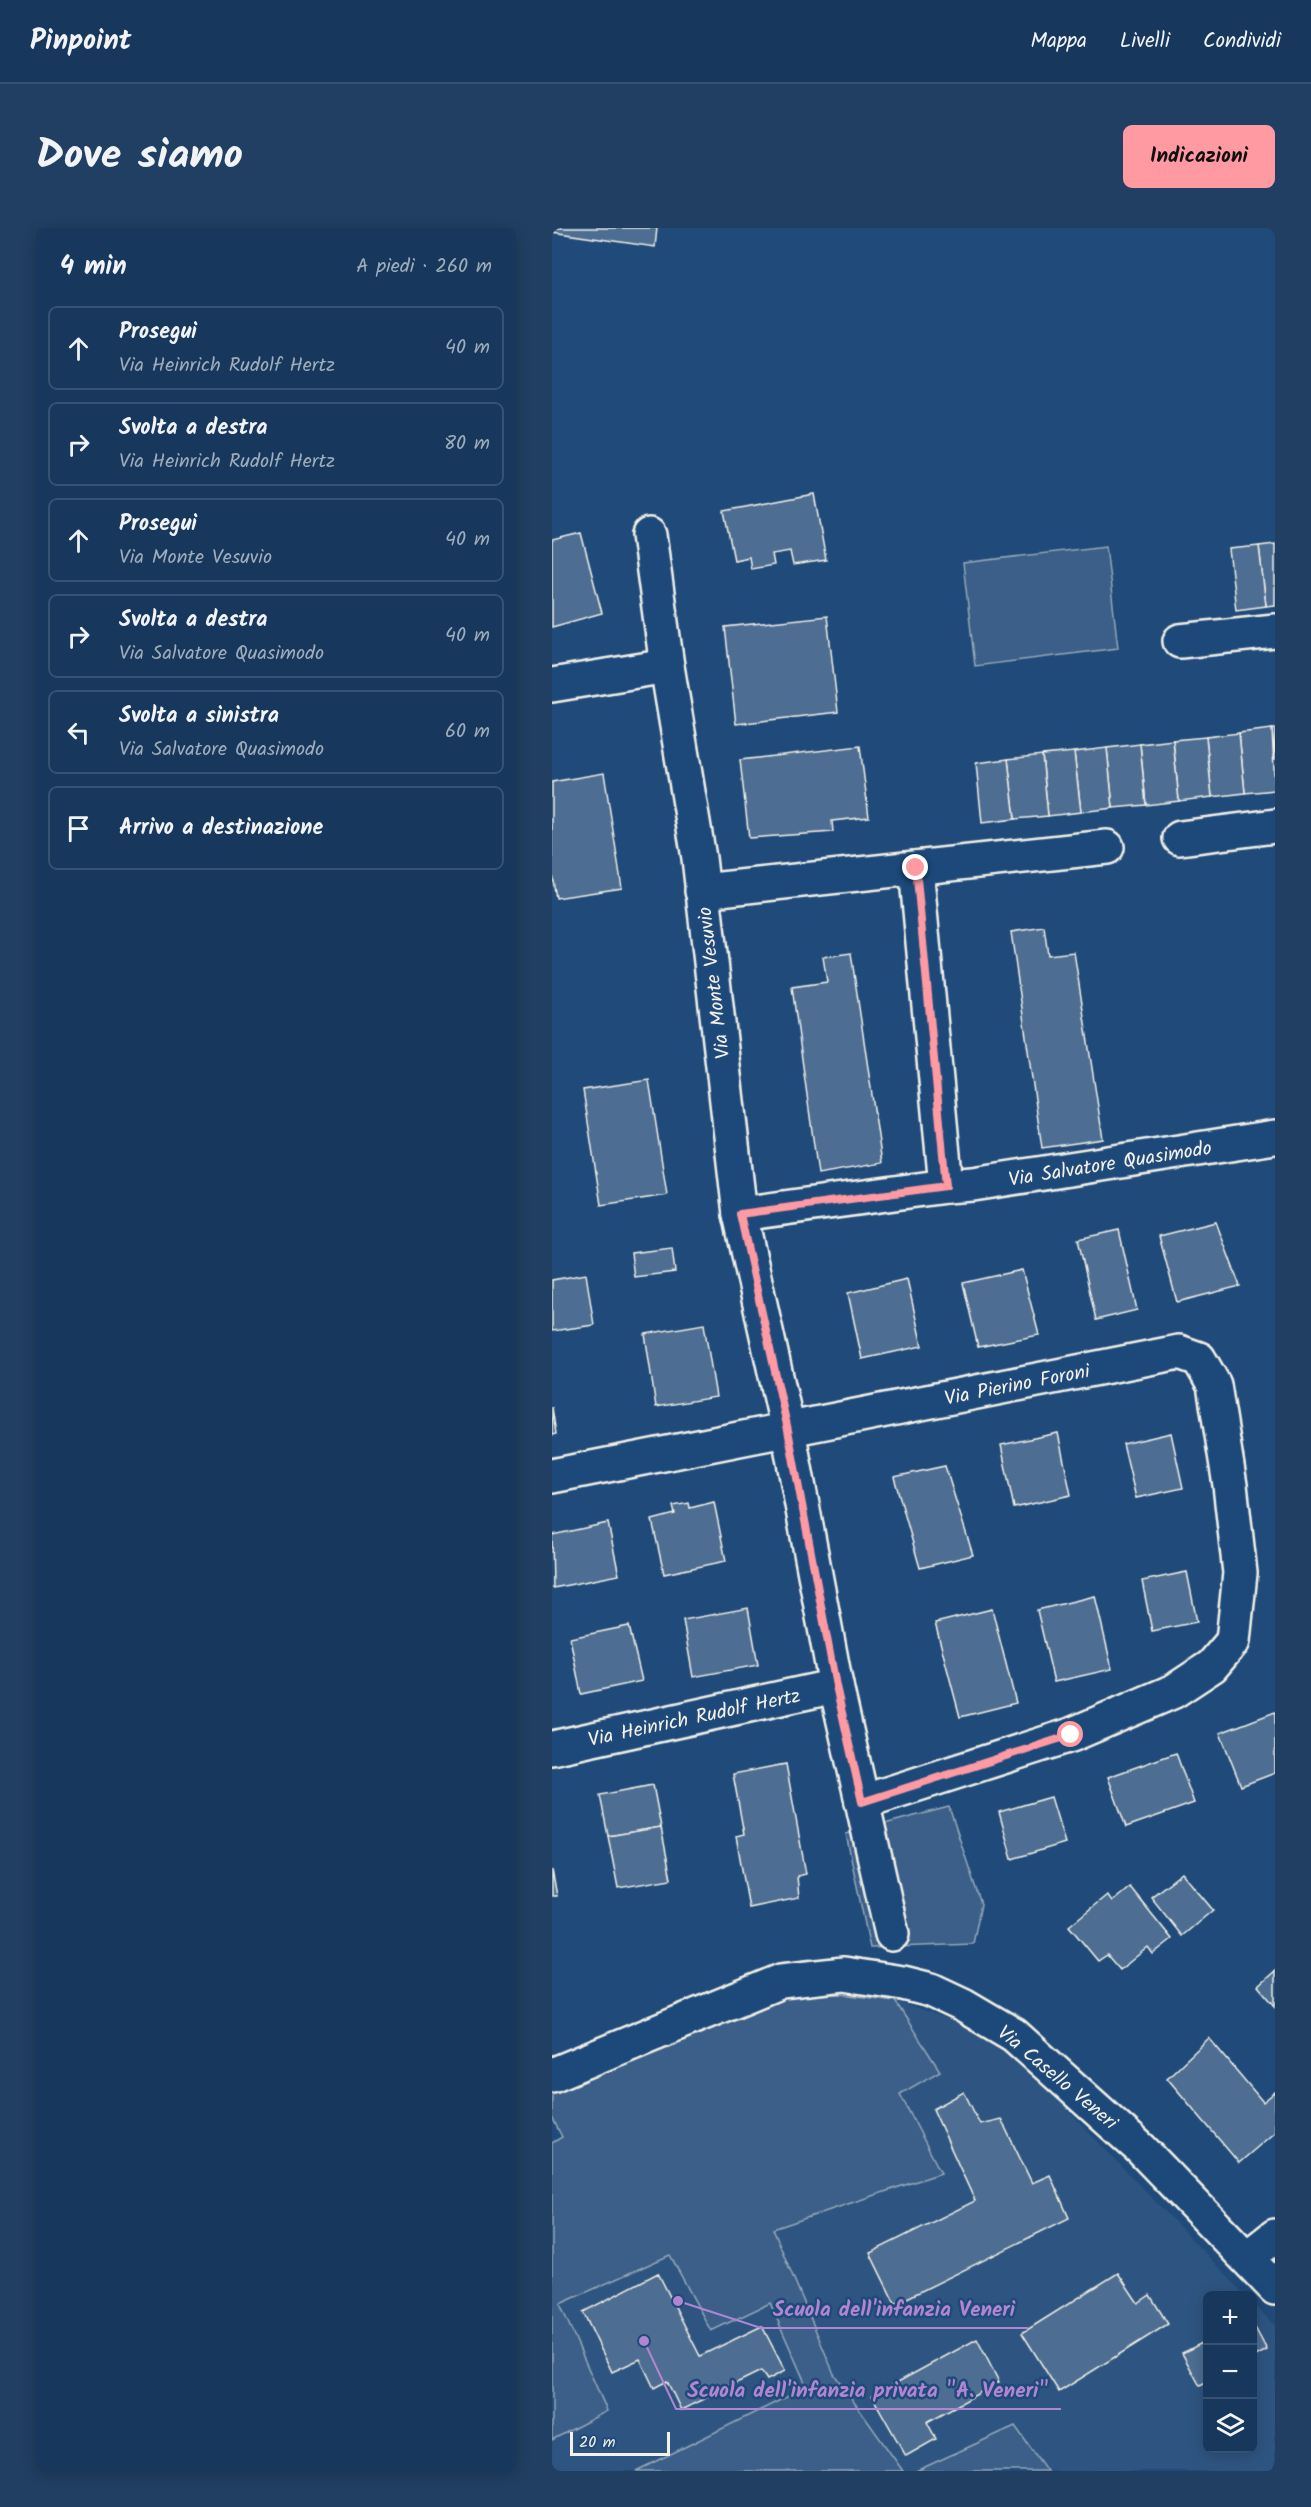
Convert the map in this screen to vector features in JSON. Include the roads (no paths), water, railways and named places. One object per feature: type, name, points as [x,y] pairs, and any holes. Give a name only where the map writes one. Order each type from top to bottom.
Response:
[{"type":"street","name":"Via Monte Vesuvio","points":[[649,535],[702,891],[740,1214],[788,1430]]},
{"type":"street","points":[[1180,641],[1275,631]]},
{"type":"street","points":[[552,685],[667,666]]},
{"type":"street","points":[[1180,838],[1275,826]]},
{"type":"street","points":[[702,891],[1107,846]]},
{"type":"street","points":[[916,868],[946,1186]]},
{"type":"street","name":"Via Salvatore Quasimodo","points":[[740,1214],[973,1184],[1275,1137]]},
{"type":"street","name":"Via Pierino Foroni","points":[[552,1476],[1179,1352],[1199,1359],[1214,1385],[1232,1496],[1240,1573],[1233,1641],[1212,1666],[1174,1691],[1071,1735],[862,1802]]},
{"type":"street","points":[[788,1430],[836,1686],[892,1934]]},
{"type":"street","name":"Via Heinrich Rudolf Hertz","points":[[552,1748],[836,1686]]},
{"type":"street","name":"Via Casello Veneri","points":[[552,2075],[781,1981],[844,1974],[903,1983],[931,1990],[963,2005],[1014,2035],[1142,2149],[1275,2288]]},
{"type":"street","points":[[1247,2258],[1275,2236]]},
{"type":"place","name":"Scuola dell'infanzia Veneri","points":[[678,2301]]},
{"type":"place","name":"Scuola dell'infanzia privata \"A. Veneri\"","points":[[644,2341]]}]
